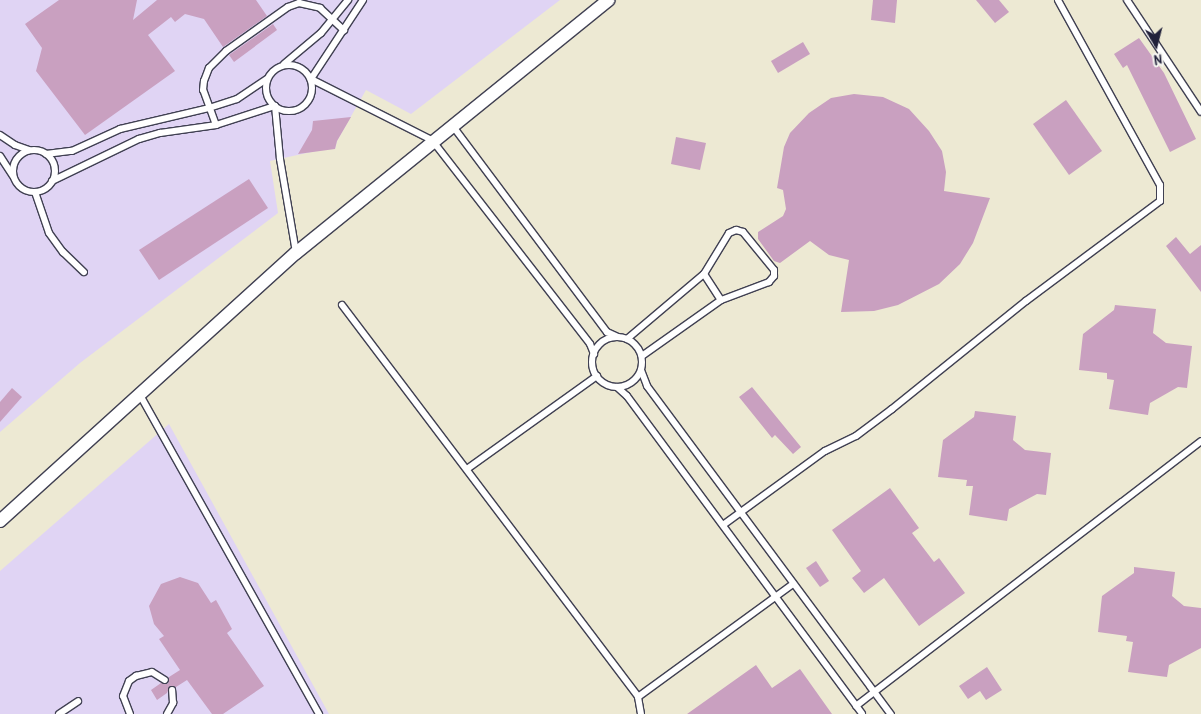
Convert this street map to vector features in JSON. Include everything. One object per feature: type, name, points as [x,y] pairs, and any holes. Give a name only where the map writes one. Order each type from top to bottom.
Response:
[{"type":"street","points":[[0,521],[296,253],[432,140],[608,0]]},
{"type":"lane","points":[[0,135],[15,145],[46,154],[72,151],[120,129],[209,108],[237,98],[267,79],[313,41],[348,0]]},
{"type":"lane","points":[[0,156],[21,188],[35,192],[52,181],[139,139],[160,133],[216,125],[275,106],[289,111],[303,106],[312,94],[311,79],[363,0]]},
{"type":"lane","points":[[724,525],[825,452],[856,436],[1026,301],[1160,201],[1160,185],[1058,0]]},
{"type":"lane","points":[[1127,0],[1201,112]]},
{"type":"lane","points":[[216,125],[203,90],[209,68],[262,24],[288,6],[310,4],[333,18],[344,30]]},
{"type":"lane","points":[[283,65],[302,68],[311,79],[432,140],[590,344],[594,354],[593,369],[597,376],[609,386],[617,387],[632,383],[641,370]]},
{"type":"lane","points":[[267,79],[266,94],[275,106],[280,159],[296,253]]},
{"type":"lane","points":[[452,124],[607,332],[627,339],[638,348],[642,356],[641,370],[647,386],[891,714]]},
{"type":"lane","points":[[13,177],[18,157],[31,150]]},
{"type":"lane","points":[[46,154],[53,163],[52,181]]},
{"type":"lane","points":[[35,192],[49,233],[62,252],[84,272]]},
{"type":"lane","points":[[627,339],[704,274],[729,233],[736,230],[743,232],[774,270],[774,276],[769,282],[721,300],[642,356]]},
{"type":"lane","points":[[704,274],[721,300]]},
{"type":"lane","points":[[342,305],[638,696],[641,714]]},
{"type":"lane","points":[[594,354],[603,342],[618,337]]},
{"type":"lane","points":[[467,469],[597,376]]},
{"type":"lane","points":[[617,387],[627,396],[724,525],[862,714]]},
{"type":"lane","points":[[140,395],[319,714]]},
{"type":"lane","points":[[856,706],[1201,441]]},
{"type":"lane","points":[[638,696],[793,584]]},
{"type":"lane","points":[[128,713],[123,696],[129,681],[136,676],[152,672],[165,680]]},
{"type":"lane","points":[[167,714],[173,702],[172,690]]},
{"type":"lane","points":[[59,714],[78,701]]},
{"type":"shaded area","points":[[0,0],[560,0],[411,114],[366,90],[337,141],[335,149],[325,149],[270,161],[278,213],[80,363],[0,432]]},
{"type":"shaded area","points":[[169,424],[329,714],[0,714],[0,571]]},
{"type":"building","points":[[59,0],[137,0],[133,20],[157,0],[256,0],[267,16],[223,47],[204,19],[185,14],[175,22],[171,17],[148,35],[175,71],[85,135],[36,71],[42,48],[25,24]]},
{"type":"building","points":[[873,0],[897,0],[895,23],[871,20]]},
{"type":"building","points":[[976,0],[999,0],[1009,12],[995,23]]},
{"type":"building","points":[[273,24],[277,30],[234,62],[229,55]]},
{"type":"building","points":[[1139,38],[1164,73],[1196,139],[1170,152],[1127,65],[1123,68],[1114,54]]},
{"type":"building","points":[[803,42],[810,54],[778,73],[771,61]]},
{"type":"building","points":[[854,94],[883,97],[909,109],[929,131],[942,151],[946,172],[944,191],[990,198],[973,243],[960,264],[939,284],[898,305],[874,311],[841,312],[849,260],[829,255],[810,241],[780,263],[774,261],[758,239],[758,232],[783,216],[786,209],[783,190],[777,188],[784,147],[790,133],[809,113],[831,98]]},
{"type":"building","points":[[1066,100],[1102,151],[1069,175],[1033,124]]},
{"type":"building","points":[[351,117],[337,141],[335,149],[298,154],[312,130],[313,121]]},
{"type":"building","points":[[676,137],[706,143],[700,170],[671,164]]},
{"type":"building","points":[[249,179],[268,208],[159,280],[139,250]]},
{"type":"building","points":[[1176,237],[1190,254],[1201,245],[1201,292],[1166,246]]},
{"type":"building","points":[[1115,305],[1156,309],[1153,333],[1166,343],[1192,346],[1187,388],[1178,387],[1150,403],[1148,415],[1109,409],[1114,380],[1107,379],[1107,373],[1079,370],[1083,334],[1114,310]]},
{"type":"building","points":[[752,387],[801,447],[793,454],[775,435],[772,438],[739,397]]},
{"type":"building","points":[[12,388],[22,397],[0,422],[0,402]]},
{"type":"building","points":[[975,411],[1016,416],[1013,440],[1025,450],[1051,453],[1046,495],[1037,494],[1009,509],[1007,521],[969,515],[973,486],[966,486],[967,480],[938,477],[943,440],[974,417]]},
{"type":"building","points":[[890,488],[919,528],[912,533],[934,562],[939,558],[965,593],[919,626],[884,578],[864,593],[852,578],[861,571],[832,530]]},
{"type":"building","points":[[816,561],[829,581],[820,587],[806,568]]},
{"type":"building","points":[[1134,567],[1175,572],[1172,596],[1184,606],[1201,608],[1201,648],[1169,665],[1167,677],[1128,672],[1133,642],[1126,641],[1127,636],[1098,632],[1102,596],[1134,573]]},
{"type":"building","points":[[180,577],[198,583],[211,603],[216,600],[232,629],[227,633],[264,686],[223,714],[212,714],[187,680],[176,687],[170,686],[167,693],[157,700],[151,690],[161,683],[168,684],[169,677],[180,670],[159,639],[164,636],[154,624],[149,606],[161,584]]},
{"type":"building","points":[[756,665],[772,688],[800,669],[832,714],[687,714]]},
{"type":"building","points":[[987,667],[1002,690],[986,700],[980,691],[968,699],[959,686]]}]
